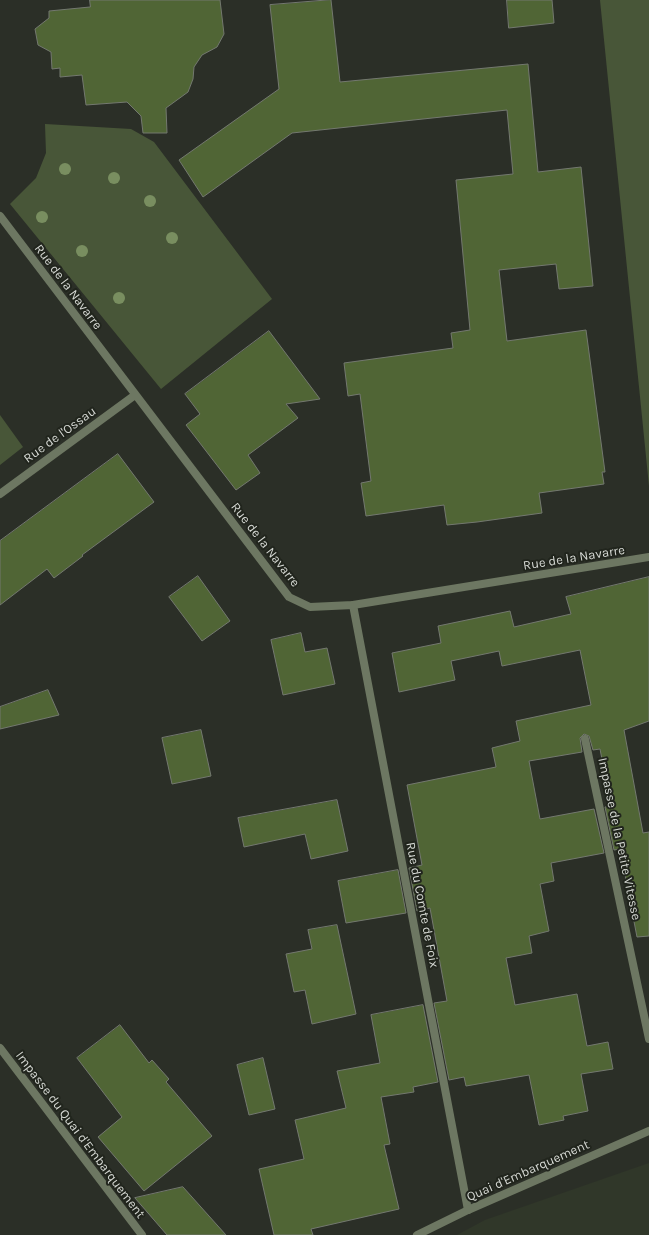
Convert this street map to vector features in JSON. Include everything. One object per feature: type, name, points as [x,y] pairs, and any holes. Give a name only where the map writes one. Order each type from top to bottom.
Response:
[{"type":"street","name":"Rue de la Navarre","points":[[0,216],[289,597],[310,607],[353,605],[649,557]]},
{"type":"street","name":"Rue de l'Ossau","points":[[0,494],[135,395]]},
{"type":"street","name":"Rue du Comte de Foix","points":[[353,605],[468,1210]]},
{"type":"street","name":"Impasse de la Petite Vitesse","points":[[585,739],[649,1039]]},
{"type":"street","name":"Impasse du Quai d'Embarquement","points":[[0,1048],[142,1235]]},
{"type":"street","name":"Quai d'Embarquement","points":[[418,1235],[468,1210],[649,1131]]},
{"type":"shaded area","points":[[649,1163],[649,1235],[457,1235],[485,1220]]},
{"type":"green space","points":[[600,0],[649,0],[649,486]]},
{"type":"green space","points":[[45,124],[131,129],[154,142],[272,299],[161,389],[10,204],[36,178],[46,153]]},
{"type":"green space","points":[[0,415],[23,447],[0,465]]},
{"type":"building","points":[[90,0],[220,0],[224,34],[217,47],[202,55],[194,67],[193,79],[188,92],[166,108],[167,133],[143,133],[141,116],[127,102],[86,105],[82,75],[60,77],[60,68],[52,69],[51,52],[38,45],[35,29],[49,18],[49,11],[90,7]]},
{"type":"building","points":[[331,0],[340,82],[528,64],[538,172],[581,167],[593,286],[559,289],[556,264],[499,270],[507,341],[586,330],[605,472],[602,472],[604,484],[539,493],[542,513],[477,522],[447,525],[444,505],[366,516],[361,483],[371,481],[360,394],[348,396],[344,363],[453,348],[451,333],[470,330],[456,180],[513,174],[507,110],[292,133],[203,197],[179,160],[279,89],[270,5]]},
{"type":"building","points":[[507,0],[552,0],[554,23],[509,28]]},
{"type":"building","points":[[269,331],[320,399],[286,404],[298,418],[248,455],[260,473],[236,490],[186,425],[200,414],[185,394]]},
{"type":"building","points":[[118,454],[154,502],[82,555],[83,556],[54,578],[47,569],[0,605],[0,541]]},
{"type":"building","points":[[198,576],[230,621],[202,641],[169,597]]},
{"type":"building","points":[[649,577],[649,721],[624,730],[643,833],[649,832],[649,936],[637,937],[620,849],[614,850],[605,807],[611,806],[600,749],[593,750],[589,736],[584,734],[580,738],[582,752],[529,761],[540,819],[594,809],[604,853],[551,863],[554,881],[540,884],[549,931],[529,936],[532,953],[506,958],[515,1005],[577,994],[587,1046],[608,1042],[613,1069],[581,1074],[588,1111],[563,1116],[564,1120],[539,1125],[529,1075],[466,1086],[464,1077],[449,1080],[434,1003],[447,1001],[430,908],[417,911],[409,868],[422,865],[407,785],[496,767],[492,748],[520,741],[516,721],[591,705],[580,650],[502,666],[499,651],[451,661],[455,680],[399,692],[392,653],[441,643],[438,626],[510,611],[514,627],[571,614],[566,597]]},
{"type":"building","points":[[301,633],[305,652],[327,648],[335,684],[283,695],[271,640]]},
{"type":"building","points":[[48,690],[59,715],[0,729],[0,707]]},
{"type":"building","points":[[201,730],[211,776],[172,784],[162,738]]},
{"type":"building","points":[[337,800],[348,851],[311,859],[305,834],[244,847],[238,818]]},
{"type":"building","points":[[398,870],[406,913],[346,923],[338,881]]},
{"type":"building","points":[[337,925],[356,1014],[312,1024],[305,990],[294,992],[286,954],[312,949],[308,930]]},
{"type":"building","points":[[423,1005],[438,1082],[413,1087],[414,1092],[381,1097],[390,1144],[384,1145],[399,1209],[311,1229],[313,1235],[274,1235],[259,1169],[304,1159],[295,1120],[346,1108],[337,1071],[380,1063],[371,1015]]},
{"type":"building","points":[[120,1025],[149,1063],[152,1060],[169,1079],[166,1082],[212,1136],[144,1191],[98,1137],[122,1117],[77,1058]]},
{"type":"building","points":[[263,1058],[275,1109],[249,1115],[237,1065]]},
{"type":"building","points":[[183,1187],[226,1235],[167,1235],[135,1198]]}]
